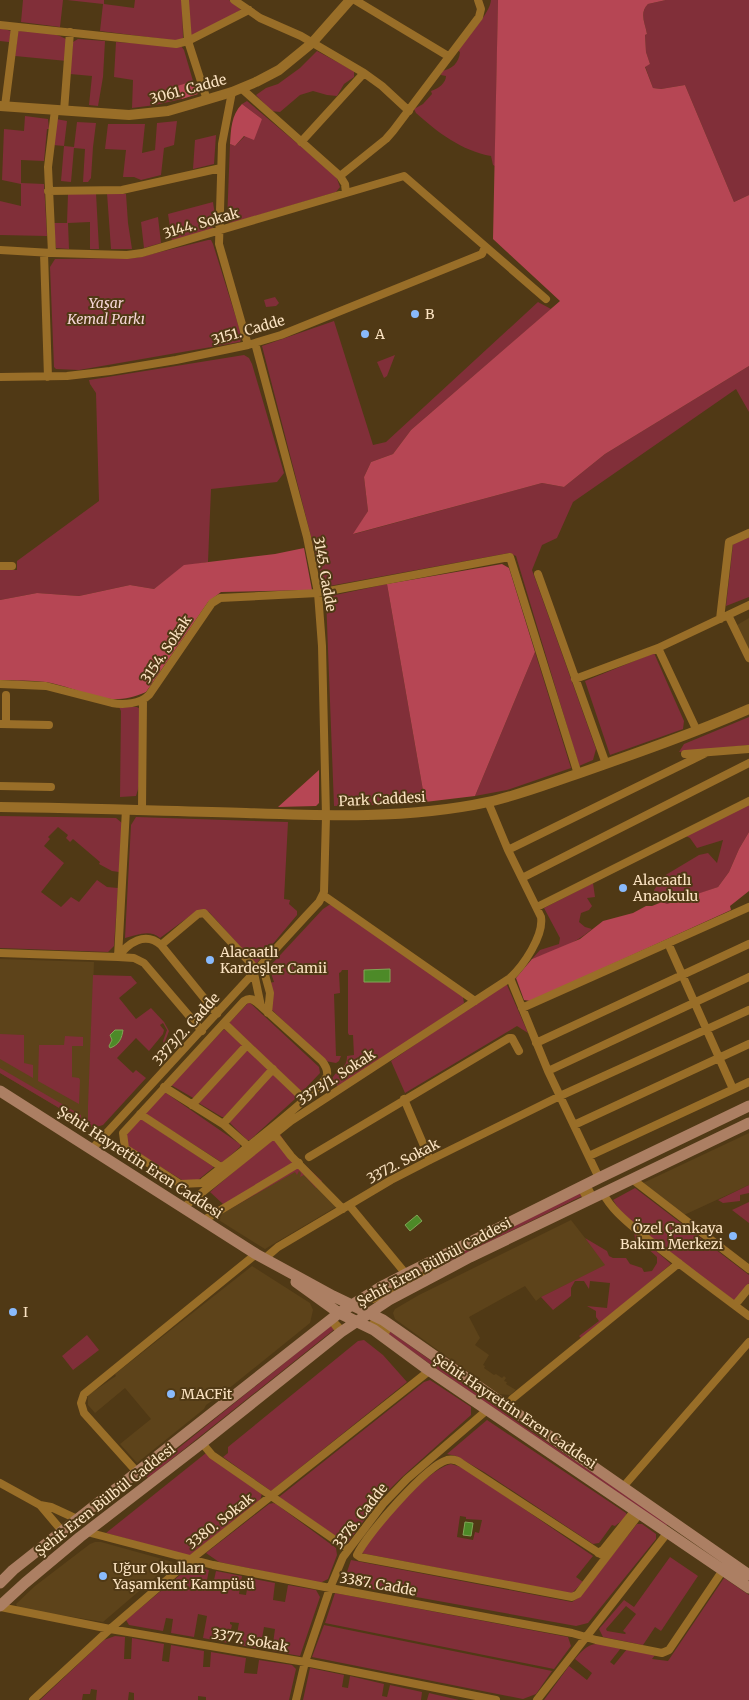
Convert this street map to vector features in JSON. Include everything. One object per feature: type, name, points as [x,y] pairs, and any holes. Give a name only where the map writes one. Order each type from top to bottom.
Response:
[{"type":"main road","name":"Şehit Hayrettin Eren Caddesi","points":[[0,1090],[260,1256],[323,1302],[337,1317],[357,1321],[374,1330],[487,1410],[638,1511],[671,1528],[749,1575]]},
{"type":"main road","name":"Şehit Eren Bülbül Caddesi","points":[[0,1583],[13,1570],[352,1305],[406,1274],[749,1106]]},
{"type":"main road","name":"Şehit Eren Bülbül Caddesi","points":[[0,1607],[25,1583],[84,1535],[341,1332],[389,1300],[470,1257],[749,1123]]},
{"type":"main road","points":[[599,1178],[608,1190]]},
{"type":"main road","name":"Şehit Hayrettin Eren Caddesi","points":[[260,1256],[383,1320],[623,1487],[723,1570],[749,1588]]},
{"type":"main road","points":[[135,1474],[143,1489]]},
{"type":"main road","points":[[70,1525],[84,1535]]},
{"type":"street","points":[[186,0],[188,41],[207,100]]},
{"type":"street","points":[[234,0],[364,73],[382,86],[409,111]]},
{"type":"street","name":"3061. Cadde","points":[[3,106],[113,114],[144,114],[207,100],[237,90],[279,70],[312,43],[350,0]]},
{"type":"street","points":[[355,0],[448,56]]},
{"type":"street","points":[[340,176],[386,139],[409,111],[448,56],[479,17],[479,2]]},
{"type":"street","points":[[0,25],[176,44],[188,41],[249,10]]},
{"type":"street","points":[[3,106],[15,26]]},
{"type":"street","points":[[48,377],[49,153],[59,110],[70,32]]},
{"type":"street","points":[[301,142],[364,73]]},
{"type":"street","points":[[237,90],[340,176],[346,193]]},
{"type":"street","name":"3145. Cadde","points":[[237,90],[223,133],[220,250],[252,344],[307,538],[318,593],[322,646],[326,816]]},
{"type":"street","points":[[48,191],[122,190],[221,168]]},
{"type":"street","name":"3144. Sokak","points":[[0,250],[48,253],[137,254],[219,232],[404,176],[485,247]]},
{"type":"street","points":[[485,247],[546,299]]},
{"type":"street","name":"3151. Cadde","points":[[0,378],[48,377],[126,369],[252,344],[288,332],[482,254],[485,247]]},
{"type":"street","points":[[749,533],[729,542],[724,617],[749,658]]},
{"type":"street","name":"3154. Sokak","points":[[0,684],[27,684],[52,687],[116,704],[129,704],[143,700],[149,695],[215,601],[227,597],[318,593],[510,557],[578,774]]},
{"type":"street","points":[[0,566],[12,566]]},
{"type":"street","points":[[538,574],[606,764]]},
{"type":"street","points":[[576,679],[658,648],[749,604]]},
{"type":"street","points":[[658,648],[697,731]]},
{"type":"street","points":[[6,695],[3,724],[49,724]]},
{"type":"street","points":[[142,809],[143,700]]},
{"type":"street","name":"Park Caddesi","points":[[0,807],[142,809],[326,816],[407,812],[488,802],[578,774],[697,731],[749,709]]},
{"type":"street","points":[[685,754],[749,749]]},
{"type":"street","points":[[508,850],[706,753]]},
{"type":"street","points":[[522,878],[749,764]]},
{"type":"street","points":[[0,786],[51,787]]},
{"type":"street","points":[[537,906],[749,800]]},
{"type":"street","name":"3373/1. Sokak","points":[[184,1207],[298,1116],[510,978],[522,965],[541,929],[542,917],[508,850],[488,802]]},
{"type":"street","points":[[118,957],[126,809]]},
{"type":"street","points":[[326,816],[323,895],[475,1001]]},
{"type":"street","name":"3373/2. Cadde","points":[[92,1149],[202,1031],[319,902],[323,895]]},
{"type":"street","points":[[522,1008],[749,907]]},
{"type":"street","points":[[161,944],[198,914],[204,913],[258,969],[270,993],[268,1013]]},
{"type":"street","points":[[118,957],[132,942],[148,938],[153,939],[161,944],[217,1014]]},
{"type":"street","points":[[668,942],[734,1089]]},
{"type":"street","points":[[536,1043],[749,944]]},
{"type":"street","points":[[0,953],[134,958],[144,963],[202,1031]]},
{"type":"street","points":[[258,969],[261,1006]]},
{"type":"street","points":[[548,1071],[749,977]]},
{"type":"street","points":[[510,978],[548,1071],[599,1178]]},
{"type":"street","points":[[247,999],[254,1000],[261,1006],[322,1061],[326,1067],[327,1075],[323,1082],[305,1100],[202,1183],[180,1184],[125,1148],[123,1133],[224,1023],[247,999]]},
{"type":"street","name":"3372. Sokak","points":[[135,1474],[84,1413],[82,1403],[84,1394],[260,1256],[391,1180],[430,1160],[560,1096],[749,1010]]},
{"type":"street","points":[[224,1023],[305,1100]]},
{"type":"street","points":[[309,1157],[509,1038],[512,1038],[519,1052]]},
{"type":"street","points":[[574,1126],[749,1044]]},
{"type":"street","points":[[192,1105],[247,1045]]},
{"type":"street","points":[[223,1124],[273,1069]]},
{"type":"street","points":[[589,1156],[749,1082]]},
{"type":"street","points":[[164,1087],[223,1124],[248,1146]]},
{"type":"street","points":[[404,1099],[430,1160]]},
{"type":"street","points":[[140,1114],[221,1167]]},
{"type":"street","points":[[274,1134],[291,1156],[346,1207],[406,1274]]},
{"type":"street","points":[[204,1220],[299,1162]]},
{"type":"street","points":[[632,1179],[749,1269]]},
{"type":"street","points":[[608,1190],[610,1204],[624,1219],[749,1316]]},
{"type":"street","points":[[507,1407],[512,1398],[679,1263]]},
{"type":"street","points":[[436,1264],[438,1267],[386,1294],[385,1293],[436,1264]]},
{"type":"street","points":[[735,1305],[749,1288]]},
{"type":"street","points":[[623,1487],[749,1342]]},
{"type":"street","name":"3380. Sokak","points":[[32,1700],[190,1560],[272,1497],[429,1370]]},
{"type":"street","name":"3378. Cadde","points":[[296,1700],[305,1662],[343,1556],[384,1504],[407,1479],[487,1410]]},
{"type":"street","points":[[202,1443],[212,1455],[348,1549]]},
{"type":"street","points":[[602,1555],[462,1463],[451,1460],[443,1462],[404,1495],[372,1532],[358,1555],[360,1558],[572,1597],[578,1594],[602,1555],[603,1550],[638,1511]]},
{"type":"street","points":[[0,1483],[70,1525]]},
{"type":"street","points":[[40,1506],[51,1507],[70,1525]]},
{"type":"street","points":[[537,1700],[671,1528]]},
{"type":"street","name":"3387. Cadde","points":[[84,1535],[190,1560],[330,1588],[572,1632],[585,1637],[666,1652],[723,1570]]},
{"type":"street","name":"3377. Sokak","points":[[0,1607],[110,1629],[305,1662],[496,1700]]},
{"type":"shaded area","points":[[498,0],[666,0],[648,4],[643,15],[647,34],[645,35],[646,52],[650,64],[645,67],[653,88],[661,89],[685,85],[734,202],[749,195],[749,366],[605,454],[564,487],[542,483],[353,534],[368,511],[364,477],[371,462],[393,454],[411,430],[560,301],[493,239]]},
{"type":"shaded area","points":[[193,81],[198,94],[182,99],[177,86]]},
{"type":"shaded area","points":[[242,104],[262,119],[254,140],[244,136],[235,146],[230,144],[231,128],[238,108]]},
{"type":"shaded area","points":[[304,548],[312,590],[221,592],[208,602],[146,692],[132,697],[107,699],[46,682],[0,680],[0,600],[37,593],[79,596],[130,585],[154,589],[184,565],[275,554]]},
{"type":"shaded area","points":[[502,564],[509,568],[535,652],[475,796],[425,802],[387,584]]},
{"type":"shaded area","points":[[749,618],[749,649],[737,625]]},
{"type":"shaded area","points":[[319,770],[319,803],[316,806],[278,807]]},
{"type":"shaded area","points":[[749,832],[749,891],[730,906],[731,910],[531,1001],[524,1000],[516,978],[532,959],[580,939],[603,921],[633,913],[646,906],[662,902],[667,904],[718,887],[729,872]]},
{"type":"shaded area","points":[[0,959],[94,962],[88,1125],[0,1073]]},
{"type":"shaded area","points":[[390,969],[390,982],[364,982],[364,970]]},
{"type":"shaded area","points":[[115,1030],[123,1030],[122,1036],[118,1043],[110,1048],[112,1040],[110,1035]]},
{"type":"shaded area","points":[[749,1133],[749,1185],[684,1215],[643,1183]]},
{"type":"shaded area","points":[[299,1168],[336,1207],[265,1249],[217,1219],[217,1216]]},
{"type":"shaded area","points":[[417,1215],[422,1221],[410,1231],[405,1225]]},
{"type":"shaded area","points":[[571,1220],[606,1265],[536,1301],[525,1286],[469,1317],[480,1338],[475,1345],[489,1355],[483,1365],[485,1366],[484,1368],[494,1375],[506,1378],[504,1381],[507,1382],[506,1384],[516,1390],[510,1395],[498,1394],[395,1319],[393,1313],[395,1309],[419,1295]]},
{"type":"shaded area","points":[[252,1266],[310,1303],[313,1310],[310,1323],[206,1405],[204,1409],[137,1463],[120,1444],[151,1419],[125,1388],[95,1413],[88,1405],[88,1395],[116,1376],[115,1374]]},
{"type":"shaded area","points":[[465,1522],[473,1523],[471,1536],[463,1535]]},
{"type":"shaded area","name":"Uğur Okulları Yaşamkent Kampüsü","points":[[95,1542],[173,1562],[103,1622],[18,1608],[16,1604],[35,1586]]},
{"type":"green space","points":[[23,0],[63,0],[60,27],[21,22]]},
{"type":"green space","points":[[67,0],[104,0],[104,4],[134,8],[135,0],[182,0],[183,38],[179,41],[100,31],[103,4]]},
{"type":"green space","points":[[188,0],[229,0],[241,10],[191,37]]},
{"type":"green space","points":[[491,0],[498,0],[495,166],[491,156],[470,150],[441,134],[416,113],[414,109],[423,104],[432,94],[431,91],[439,87],[446,79],[446,76],[441,75],[442,71],[449,69],[457,62],[460,52],[457,50],[487,12]]},
{"type":"green space","points":[[666,0],[749,0],[749,195],[734,202],[685,85],[661,89],[653,88],[645,66],[650,64],[646,52],[645,35],[647,34],[643,18],[645,7],[648,4]]},
{"type":"green space","points":[[0,28],[11,31],[9,42],[0,41]]},
{"type":"green space","points":[[19,31],[49,33],[66,39],[67,61],[15,56]]},
{"type":"green space","points":[[78,39],[105,41],[103,77],[98,106],[89,105],[92,76],[70,74],[73,42]]},
{"type":"green space","points":[[116,42],[181,46],[184,50],[193,81],[178,86],[182,99],[132,108],[133,80],[114,77]]},
{"type":"green space","points":[[317,51],[354,71],[354,77],[344,84],[337,96],[313,91],[300,95],[280,112],[271,111],[256,95],[266,88],[278,84],[300,68]]},
{"type":"green space","points":[[247,101],[336,176],[340,187],[336,192],[232,223],[227,222],[230,144],[235,146],[262,119],[242,104]]},
{"type":"green space","points":[[25,116],[48,119],[49,129],[47,129],[44,161],[21,160],[21,183],[44,184],[47,236],[0,235],[0,201],[21,206],[21,184],[2,180],[4,129],[24,131]]},
{"type":"green space","points":[[56,119],[67,121],[64,146],[53,145]]},
{"type":"green space","points":[[177,121],[174,145],[164,148],[161,175],[141,180],[134,177],[123,177],[126,150],[105,149],[108,124],[145,124],[142,153],[155,150],[157,123]]},
{"type":"green space","points":[[77,122],[96,123],[91,178],[88,182],[83,182],[85,149],[74,148],[71,182],[61,181],[64,146],[74,147]]},
{"type":"green space","points":[[216,135],[214,164],[193,169],[195,140]]},
{"type":"green space","points":[[96,193],[99,249],[90,249],[90,222],[68,223],[69,249],[56,248],[53,223],[67,223],[68,194]]},
{"type":"green space","points":[[107,193],[126,194],[132,249],[111,249]]},
{"type":"green space","points":[[213,202],[215,220],[211,230],[172,241],[168,214]]},
{"type":"green space","points":[[158,217],[161,243],[144,248],[141,222]]},
{"type":"green space","name":"Yaşar Kemal Parkı","points":[[211,240],[213,244],[242,337],[240,342],[79,370],[56,369],[54,367],[50,267],[55,259],[136,258]]},
{"type":"green space","points":[[275,297],[279,303],[276,306],[266,307],[264,300]]},
{"type":"green space","points":[[538,302],[551,309],[411,430],[393,454],[371,462],[364,477],[368,511],[354,534],[542,483],[564,487],[605,454],[749,366],[749,412],[736,389],[573,502],[557,538],[542,545],[532,570],[596,749],[593,760],[579,766],[516,556],[509,553],[324,587],[262,346],[334,321],[373,445],[386,442]]},
{"type":"green space","points":[[244,355],[249,358],[252,364],[284,473],[277,482],[211,489],[208,562],[184,566],[154,589],[130,585],[79,596],[37,593],[0,600],[0,570],[17,570],[17,561],[99,501],[96,393],[89,380]]},
{"type":"green space","points":[[395,355],[387,376],[384,378],[377,362]]},
{"type":"green space","points":[[749,536],[749,597],[726,606],[733,544]]},
{"type":"green space","points":[[387,584],[425,802],[416,804],[334,806],[326,597]]},
{"type":"green space","points":[[535,652],[571,768],[507,790],[475,796]]},
{"type":"green space","points":[[654,653],[684,721],[683,729],[610,755],[585,681]]},
{"type":"green space","points":[[119,707],[137,707],[140,709],[139,786],[136,796],[120,797],[121,711]]},
{"type":"green space","points":[[749,717],[749,745],[679,752],[684,744]]},
{"type":"green space","points":[[749,804],[749,832],[729,872],[718,887],[667,905],[662,902],[659,903],[654,890],[664,876],[699,855],[708,853],[717,863],[723,840],[697,848],[690,838],[686,836]]},
{"type":"green space","points":[[0,816],[116,818],[122,823],[119,872],[112,871],[99,864],[100,862],[73,839],[70,842],[66,838],[68,835],[58,827],[48,837],[50,839],[44,846],[64,863],[41,892],[61,907],[71,897],[79,902],[97,880],[107,887],[118,888],[114,946],[108,952],[0,948]]},
{"type":"green space","points":[[136,817],[288,822],[284,899],[290,900],[289,904],[297,911],[297,915],[256,964],[209,912],[204,910],[198,910],[160,938],[148,933],[125,938],[131,825]]},
{"type":"green space","points":[[593,883],[595,897],[587,898],[592,906],[589,910],[581,913],[579,922],[585,927],[592,929],[571,943],[532,959],[540,950],[559,944],[560,938],[544,908]]},
{"type":"green space","points":[[329,905],[335,905],[463,997],[464,1003],[339,1088],[332,1079],[344,1067],[347,1056],[354,1055],[353,1035],[348,1033],[348,970],[342,970],[339,973],[340,993],[334,994],[336,1056],[341,1056],[336,1063],[325,1061],[271,1009],[269,983],[274,982],[269,967],[323,909]]},
{"type":"green space","points":[[93,975],[131,976],[137,983],[119,998],[136,1019],[151,1008],[164,1022],[169,1031],[164,1044],[163,1041],[167,1030],[163,1023],[160,1025],[164,1030],[163,1034],[149,1051],[136,1038],[117,1058],[133,1073],[136,1070],[146,1078],[103,1125],[93,1128],[88,1125]],"holes":[[[115,1030],[123,1034],[115,1046],[109,1045],[112,1040],[110,1035]]]},
{"type":"green space","points":[[504,984],[507,985],[528,1033],[517,1026],[405,1093],[391,1061]]},
{"type":"green space","points":[[249,1002],[319,1067],[320,1073],[302,1092],[230,1024]]},
{"type":"green space","points":[[224,1029],[244,1046],[195,1099],[171,1085]]},
{"type":"green space","points":[[0,1034],[24,1035],[24,1063],[33,1065],[33,1078],[0,1059]]},
{"type":"green space","points":[[65,1036],[83,1037],[83,1046],[72,1046],[72,1077],[79,1078],[80,1080],[79,1104],[38,1081],[39,1045],[64,1045]]},
{"type":"green space","points":[[247,1049],[268,1070],[224,1117],[197,1102]]},
{"type":"green space","points":[[0,1068],[81,1115],[81,1121],[0,1073]]},
{"type":"green space","points":[[273,1073],[296,1094],[295,1099],[250,1140],[247,1140],[230,1123],[230,1120]]},
{"type":"green space","points":[[164,1093],[240,1144],[240,1147],[221,1162],[146,1114]]},
{"type":"green space","points":[[140,1119],[214,1167],[198,1180],[182,1180],[127,1146],[126,1135]]},
{"type":"green space","points":[[279,1133],[294,1155],[322,1181],[316,1188],[304,1175],[300,1177],[301,1173],[299,1171],[297,1175],[295,1172],[217,1216],[218,1207],[223,1204],[210,1192]]},
{"type":"green space","points":[[749,1185],[749,1193],[740,1195],[740,1201],[723,1203],[718,1200]]},
{"type":"green space","points":[[635,1188],[749,1275],[749,1283],[735,1301],[669,1253],[620,1211],[613,1200]]},
{"type":"green space","points":[[582,1191],[584,1195],[438,1267],[436,1264]]},
{"type":"green space","points":[[749,1202],[749,1223],[732,1210]]},
{"type":"green space","points":[[634,1232],[671,1264],[582,1339],[579,1336],[599,1321],[596,1317],[596,1311],[587,1306],[607,1308],[610,1283],[590,1281],[589,1289],[584,1281],[575,1281],[571,1288],[571,1296],[553,1310],[541,1297],[605,1265],[585,1238],[607,1251],[609,1256],[613,1258],[626,1258],[630,1264],[642,1268],[644,1272],[652,1271],[657,1263],[657,1257],[642,1242],[634,1241]]},
{"type":"green space","points":[[333,1324],[336,1328],[148,1478],[145,1475]]},
{"type":"green space","points":[[388,1330],[526,1428],[668,1523],[666,1526],[525,1431],[386,1333]]},
{"type":"green space","points":[[87,1335],[99,1350],[73,1370],[62,1356]]},
{"type":"green space","points":[[364,1340],[383,1355],[407,1382],[271,1491],[223,1457],[228,1453],[228,1447],[358,1341]]},
{"type":"green space","points":[[430,1380],[471,1407],[471,1415],[378,1501],[347,1544],[279,1497],[424,1382]]},
{"type":"green space","points":[[487,1420],[626,1513],[627,1516],[615,1526],[612,1525],[599,1543],[593,1544],[484,1472],[456,1456],[447,1454]]},
{"type":"green space","points":[[206,1453],[262,1493],[260,1501],[189,1556],[106,1533]]},
{"type":"green space","points":[[451,1464],[464,1468],[593,1556],[576,1577],[583,1582],[572,1593],[569,1593],[361,1553],[402,1502],[428,1477]],"holes":[[[460,1516],[466,1517],[466,1519],[482,1520],[479,1533],[475,1532],[473,1540],[457,1537]]]},
{"type":"green space","points":[[273,1503],[336,1548],[337,1555],[328,1579],[320,1583],[219,1562],[206,1553],[269,1504]]},
{"type":"green space","points":[[637,1524],[642,1524],[656,1534],[656,1539],[588,1623],[576,1626],[350,1585],[346,1575],[351,1560],[572,1602],[578,1598]]},
{"type":"green space","points":[[670,1557],[698,1576],[661,1631],[655,1627],[643,1645],[603,1637],[599,1629],[624,1600],[634,1607]],"holes":[[[626,1606],[636,1614],[623,1631],[625,1634],[607,1631],[606,1629]]]},
{"type":"green space","points":[[191,1566],[209,1570],[204,1588],[212,1589],[216,1571],[242,1576],[239,1594],[246,1595],[249,1578],[275,1583],[273,1600],[285,1602],[288,1585],[316,1590],[320,1597],[300,1656],[272,1651],[275,1629],[264,1627],[260,1649],[235,1644],[239,1623],[230,1622],[232,1625],[228,1643],[203,1638],[207,1616],[198,1614],[194,1637],[171,1633],[173,1619],[166,1618],[163,1631],[129,1625],[126,1620]]},
{"type":"green space","points":[[724,1578],[749,1595],[749,1700],[544,1700],[569,1666],[587,1680],[592,1673],[575,1659],[590,1645],[600,1644],[621,1648],[610,1662],[614,1665],[627,1649],[655,1655],[652,1659],[668,1661]]},
{"type":"green space","points":[[335,1593],[568,1637],[571,1646],[554,1669],[325,1623]]},
{"type":"green space","points":[[324,1625],[552,1671],[536,1694],[523,1699],[312,1657]]},
{"type":"green space","points":[[115,1636],[125,1637],[124,1659],[131,1659],[132,1638],[164,1644],[162,1661],[169,1662],[171,1645],[204,1651],[203,1667],[210,1667],[211,1652],[246,1658],[244,1673],[257,1674],[259,1660],[292,1665],[296,1669],[289,1700],[206,1700],[206,1697],[198,1696],[198,1700],[134,1700],[134,1693],[129,1692],[128,1700],[96,1700],[97,1690],[91,1689],[90,1694],[83,1694],[82,1700],[40,1700],[104,1640]]},
{"type":"green space","points":[[310,1668],[344,1675],[342,1687],[348,1688],[350,1676],[384,1684],[382,1696],[387,1697],[390,1685],[422,1692],[421,1700],[303,1700]]},
{"type":"green space","points":[[429,1693],[459,1700],[427,1700]]},
{"type":"place","name":"B","points":[[415,314]]},
{"type":"place","name":"A","points":[[365,334]]},
{"type":"place","name":"Alacaatlı Anaokulu","points":[[623,888]]},
{"type":"place","name":"Alacaatlı Kardeşler Camii","points":[[210,960]]},
{"type":"place","name":"Özel Çankaya Bakım Merkezi","points":[[733,1236]]},
{"type":"place","name":"I","points":[[13,1312]]},
{"type":"place","name":"MACFit","points":[[171,1394]]},
{"type":"place","name":"Uğur Okulları Yaşamkent Kampüsü","points":[[103,1576]]}]
